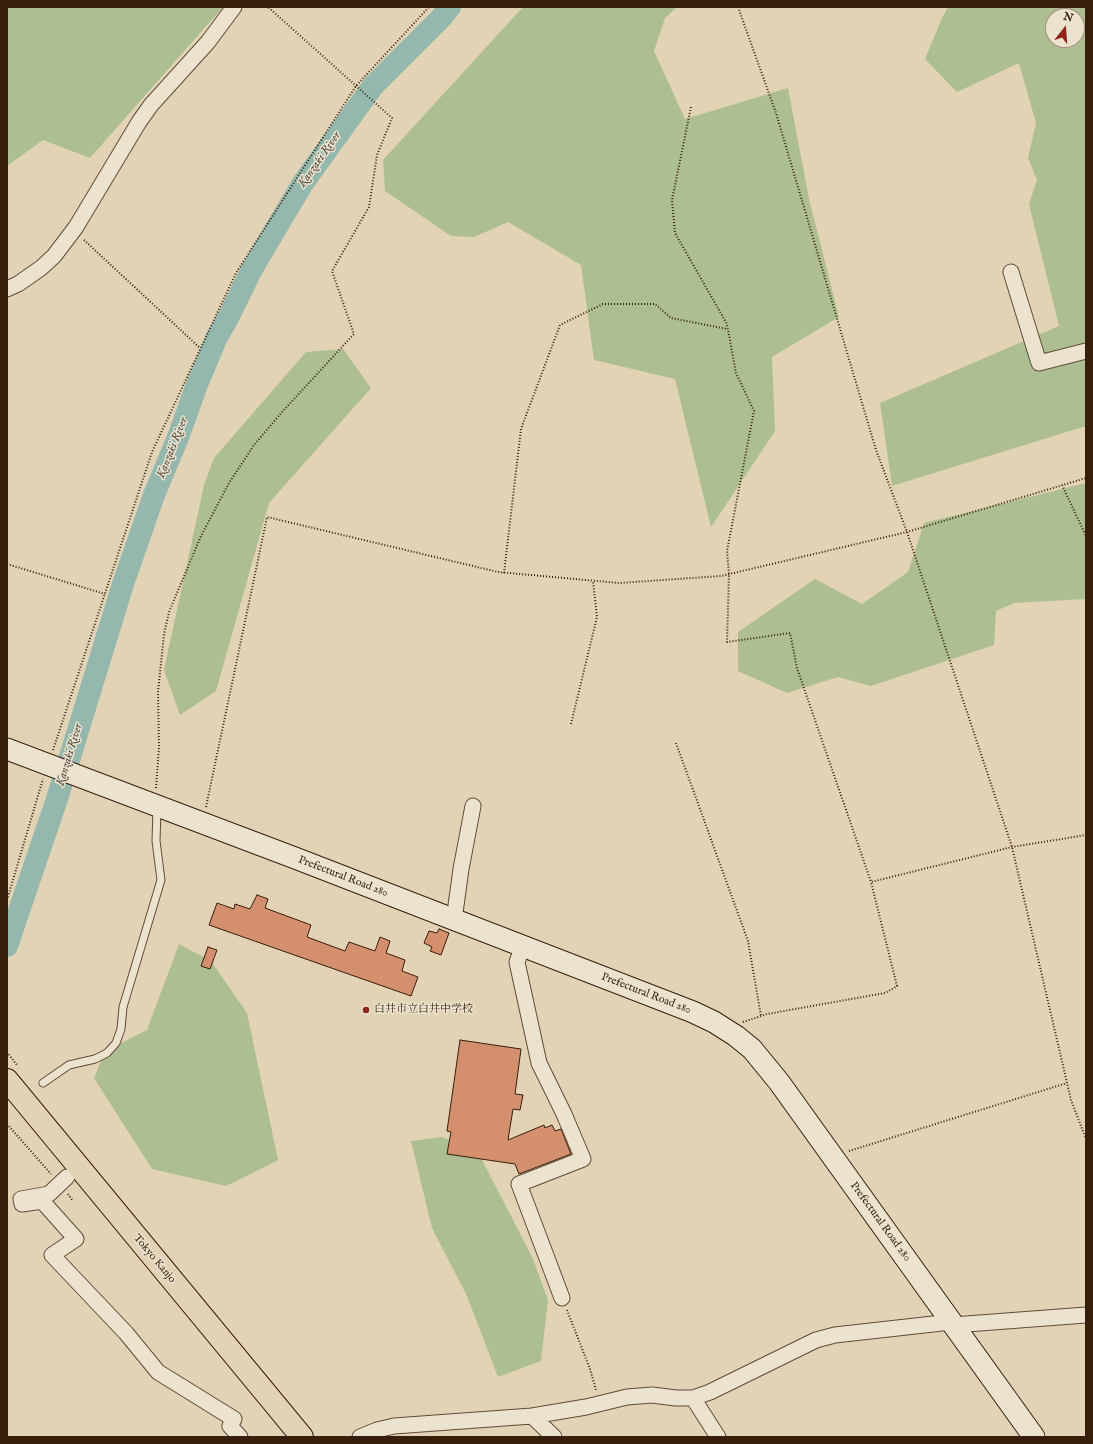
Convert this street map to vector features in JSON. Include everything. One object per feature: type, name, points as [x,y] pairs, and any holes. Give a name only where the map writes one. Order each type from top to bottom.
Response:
[{"type":"highway","name":"Tokyo Kanjo","points":[[7,1080],[302,1437]]},
{"type":"highway","name":"Tokyo Kanjo","points":[[7,1105],[62,1182],[283,1437]]},
{"type":"main road","points":[[7,749],[48,765]]},
{"type":"main road","name":"Prefectural Road 280","points":[[48,765],[295,858],[693,1012],[723,1028],[752,1049],[766,1065],[1034,1437]]},
{"type":"street","points":[[7,289],[18,284],[41,268],[54,256],[73,230],[151,105],[208,42],[234,7]]},
{"type":"street","points":[[1011,272],[1039,363],[1086,351]]},
{"type":"street","points":[[454,920],[461,869],[473,806]]},
{"type":"street","points":[[523,946],[517,962],[539,1063],[564,1114],[583,1159],[519,1184],[562,1298]]},
{"type":"street","points":[[62,1182],[49,1194],[21,1199],[22,1204],[42,1201],[76,1239],[52,1255],[126,1333],[158,1372],[234,1419],[230,1426],[240,1437]]},
{"type":"street","points":[[360,1437],[378,1433],[394,1426],[532,1416],[599,1404],[627,1397],[652,1395],[676,1398],[693,1398],[710,1392],[816,1340],[835,1335],[952,1324],[1086,1315]]},
{"type":"street","points":[[693,1398],[718,1437]]},
{"type":"street","points":[[532,1416],[554,1437]]},
{"type":"lane","points":[[43,1083],[69,1065],[95,1059],[107,1053],[116,1042],[121,1029],[123,1007],[161,880],[156,841],[156,806]]},
{"type":"path","points":[[156,806],[159,747],[158,692],[164,634],[170,612],[201,536],[229,483],[254,445],[282,412],[354,334],[332,271],[369,207],[377,155],[392,118],[268,7]]},
{"type":"path","points":[[7,900],[48,765],[152,452],[200,348],[236,273],[356,86],[429,7]]},
{"type":"path","points":[[738,7],[776,114],[876,450],[907,532],[1012,847],[1071,1100],[1086,1138]]},
{"type":"path","points":[[691,107],[672,200],[675,233],[727,324],[736,373],[754,411],[727,551],[729,574],[726,642],[790,633],[797,668],[871,882],[897,986],[885,993],[761,1016],[723,1028]]},
{"type":"path","points":[[73,230],[200,348]]},
{"type":"path","points":[[504,573],[521,428],[560,325],[603,304],[655,304],[671,318],[728,329]]},
{"type":"path","points":[[202,824],[267,517],[504,573],[619,583],[721,576],[907,532],[1086,478]]},
{"type":"path","points":[[1062,485],[1086,536]]},
{"type":"path","points":[[7,564],[105,594]]},
{"type":"path","points":[[572,724],[597,617],[593,581]]},
{"type":"path","points":[[676,743],[748,941],[761,1016]]},
{"type":"path","points":[[871,882],[1012,847],[1086,836]]},
{"type":"path","points":[[832,1156],[1067,1083]]},
{"type":"path","points":[[7,1124],[62,1182],[73,1202]]},
{"type":"path","points":[[562,1298],[590,1369],[599,1404]]},
{"type":"green space","points":[[7,7],[223,7],[90,158],[43,140],[7,166]]},
{"type":"green space","points":[[523,7],[677,7],[665,18],[654,51],[685,119],[788,88],[809,199],[839,317],[772,357],[775,431],[711,527],[675,379],[594,360],[581,265],[508,222],[474,237],[451,236],[385,191],[383,160]]},
{"type":"green space","points":[[948,7],[1086,7],[1086,426],[892,486],[880,403],[1059,326],[1029,204],[1037,180],[1028,158],[1036,123],[1019,63],[957,92],[925,59]]},
{"type":"green space","points":[[343,349],[371,388],[269,503],[216,691],[180,715],[164,670],[204,485],[214,458],[306,352]]},
{"type":"green space","points":[[1086,483],[1086,599],[1014,603],[996,611],[994,645],[871,686],[838,677],[787,693],[738,671],[738,632],[815,579],[862,604],[908,572],[924,523]]},
{"type":"green space","points":[[179,944],[211,961],[247,1013],[278,1160],[226,1186],[152,1169],[94,1078],[105,1051],[147,1030]]},
{"type":"green space","points":[[442,1137],[477,1150],[533,1259],[548,1300],[541,1361],[498,1377],[467,1296],[432,1228],[411,1141]]},
{"type":"building","points":[[257,895],[268,899],[265,908],[311,925],[307,937],[345,951],[349,942],[375,951],[380,937],[390,941],[386,953],[405,960],[402,971],[418,977],[411,996],[209,925],[217,903],[234,909],[235,904],[250,909]]},
{"type":"building","points":[[439,929],[449,933],[441,955],[430,951],[432,947],[424,943],[429,931],[437,933]]},
{"type":"building","points":[[208,947],[217,950],[210,969],[201,966]]},
{"type":"building","points":[[460,1040],[521,1049],[515,1094],[523,1095],[520,1110],[513,1109],[508,1140],[544,1125],[545,1128],[552,1125],[555,1131],[561,1129],[571,1154],[519,1174],[515,1164],[447,1154],[451,1132],[447,1131]]},
{"type":"waterway","name":"Kanzaki River","points":[[7,946],[57,799],[123,584],[154,495],[217,337],[252,269],[303,183],[373,86],[441,18],[450,7]]},
{"type":"place","name":"白井市立白井中学校","points":[[366,1010]]}]
